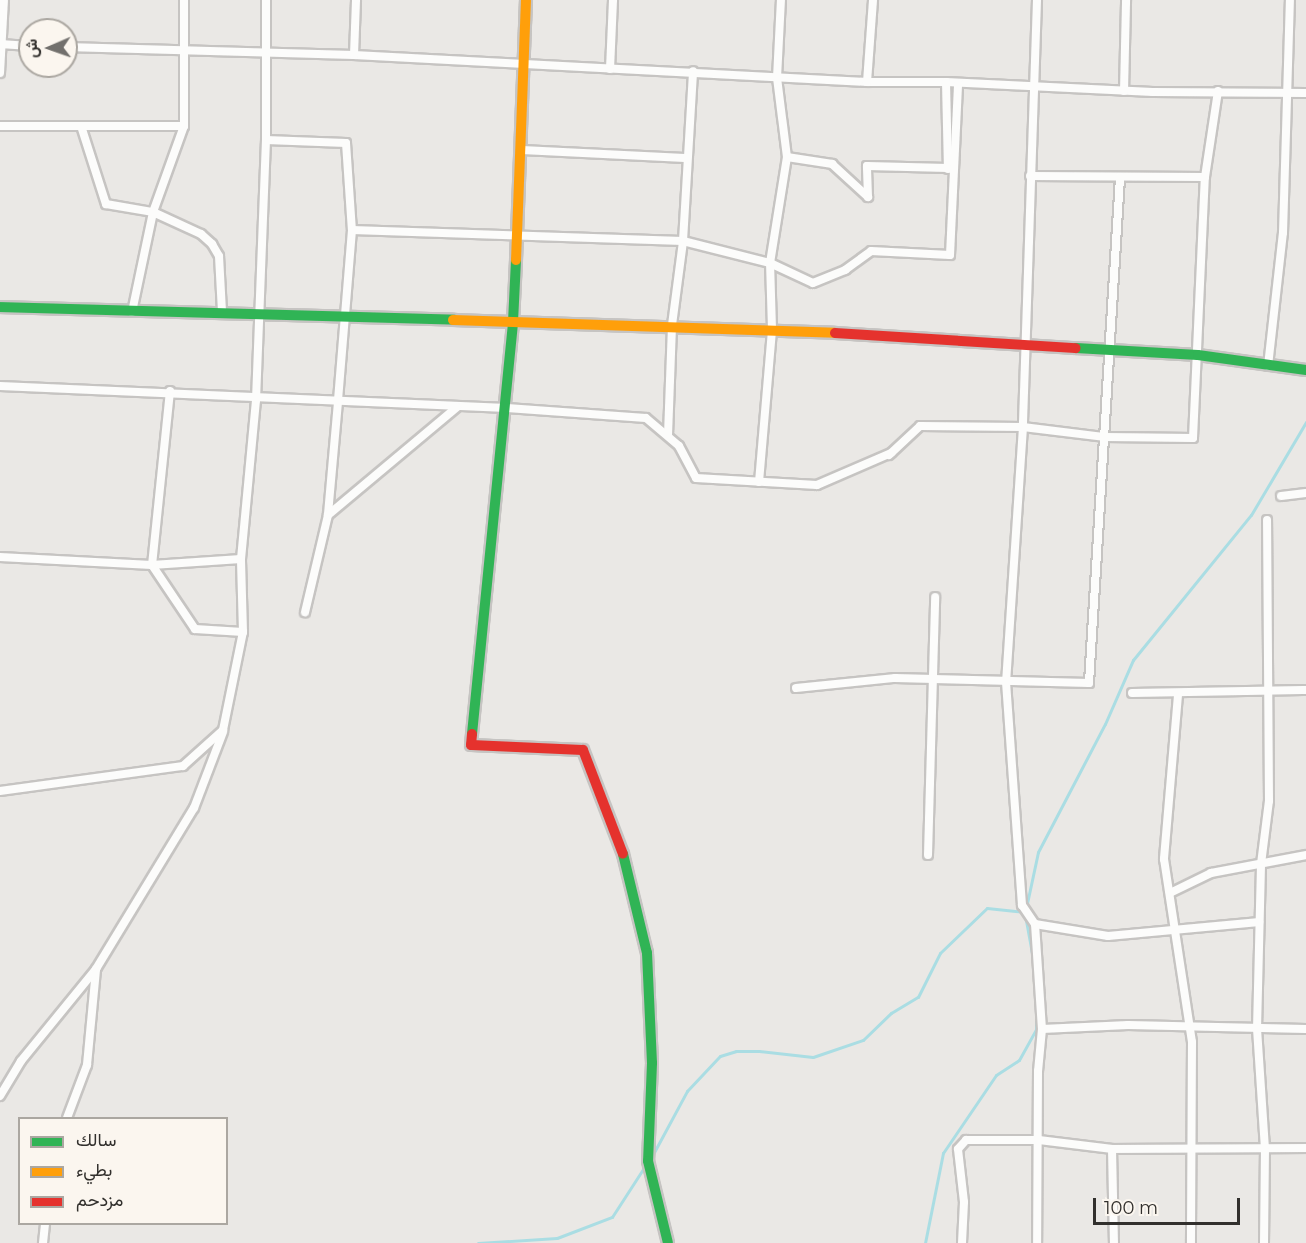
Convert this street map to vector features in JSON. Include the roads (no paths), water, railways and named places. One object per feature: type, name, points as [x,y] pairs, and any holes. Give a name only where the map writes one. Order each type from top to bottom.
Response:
[{"type":"street","points":[[0,73],[4,0]]},
{"type":"street","points":[[132,312],[153,212],[184,126],[182,53],[184,0]]},
{"type":"street","points":[[0,1096],[21,1061],[96,969],[194,808],[224,730],[243,632],[241,559],[256,400],[257,312],[266,140],[266,0]]},
{"type":"street","points":[[354,55],[356,0]]},
{"type":"street","points":[[526,0],[522,150],[507,408],[471,745],[583,750],[601,794],[628,866],[646,953],[652,1063],[648,1161],[668,1243]]},
{"type":"street","points":[[610,69],[613,0]]},
{"type":"street","points":[[759,482],[772,329],[770,263],[787,157],[777,78],[781,0]]},
{"type":"street","points":[[867,82],[873,0]]},
{"type":"street","points":[[1036,0],[1023,427],[1006,682],[1020,895],[1022,905],[1035,924],[1042,1029],[1038,1071],[1037,1243]]},
{"type":"street","points":[[1124,91],[1126,0]]},
{"type":"street","points":[[1269,366],[1284,233],[1290,0]]},
{"type":"street","points":[[2,44],[18,45]]},
{"type":"street","points":[[78,49],[265,55],[354,55],[610,69],[693,70],[777,78],[867,82],[958,82],[1124,91],[1306,93]]},
{"type":"street","points":[[668,435],[672,325],[683,241],[685,158],[693,70]]},
{"type":"street","points":[[946,82],[950,255]]},
{"type":"street","points":[[950,255],[958,82]]},
{"type":"street","points":[[0,386],[170,391],[256,400],[507,408],[646,418],[679,446],[696,478],[759,482],[817,484],[890,454],[920,426],[1023,427],[1105,437],[1193,438],[1205,177],[1218,91]]},
{"type":"street","points":[[0,126],[82,129],[184,126]]},
{"type":"street","points":[[82,129],[106,204],[153,212],[201,234],[212,244],[219,256],[222,311]]},
{"type":"street","points":[[266,140],[345,143],[352,230],[338,402],[328,515],[305,612]]},
{"type":"street","points":[[522,150],[685,158]]},
{"type":"street","points":[[787,157],[832,164],[868,197],[867,165],[948,168]]},
{"type":"street","points":[[1030,176],[1205,177]]},
{"type":"street","points":[[796,688],[895,678],[932,682],[1089,683],[1105,437],[1107,350],[1120,177]]},
{"type":"street","points":[[352,230],[517,238],[683,241],[770,263],[813,283],[845,270],[871,251],[950,255]]},
{"type":"street","points":[[0,307],[132,312],[257,312],[344,320],[672,325],[772,329],[1198,355],[1306,370]]},
{"type":"street","points":[[170,391],[152,565],[195,629],[243,632]]},
{"type":"street","points":[[328,515],[457,407]]},
{"type":"street","points":[[1281,496],[1306,493]]},
{"type":"street","points":[[1264,1243],[1264,1149],[1257,1029],[1261,864],[1269,801],[1267,520]]},
{"type":"street","points":[[0,556],[152,565],[241,559]]},
{"type":"street","points":[[928,855],[935,597]]},
{"type":"street","points":[[1132,693],[1178,695],[1306,690]]},
{"type":"street","points":[[1178,695],[1164,859],[1190,1028],[1191,1243]]},
{"type":"street","points":[[0,790],[183,766],[224,730]]},
{"type":"street","points":[[1170,893],[1211,873],[1306,855]]},
{"type":"street","points":[[1035,924],[1108,936],[1259,922]]},
{"type":"street","points":[[68,1117],[87,1065],[96,969]]},
{"type":"street","points":[[1042,1029],[1306,1029]]},
{"type":"street","points":[[962,1243],[960,1144],[979,1139],[1039,1140],[1112,1149],[1306,1148]]},
{"type":"street","points":[[1112,1149],[1114,1243]]},
{"type":"street","points":[[44,1243],[45,1225]]},
{"type":"waterway","points":[[1026,908],[1038,852],[1105,724],[1133,660],[1251,515],[1306,422]]},
{"type":"waterway","points":[[652,1156],[687,1091],[720,1056],[736,1051],[759,1051],[813,1057],[863,1040],[891,1013],[918,997],[940,953],[987,908],[1024,912]]},
{"type":"waterway","points":[[1025,915],[1034,964]]},
{"type":"waterway","points":[[925,1243],[943,1153],[996,1075],[1019,1060],[1036,1029],[1036,998]]},
{"type":"waterway","points":[[478,1243],[557,1238],[612,1217],[645,1166]]}]
